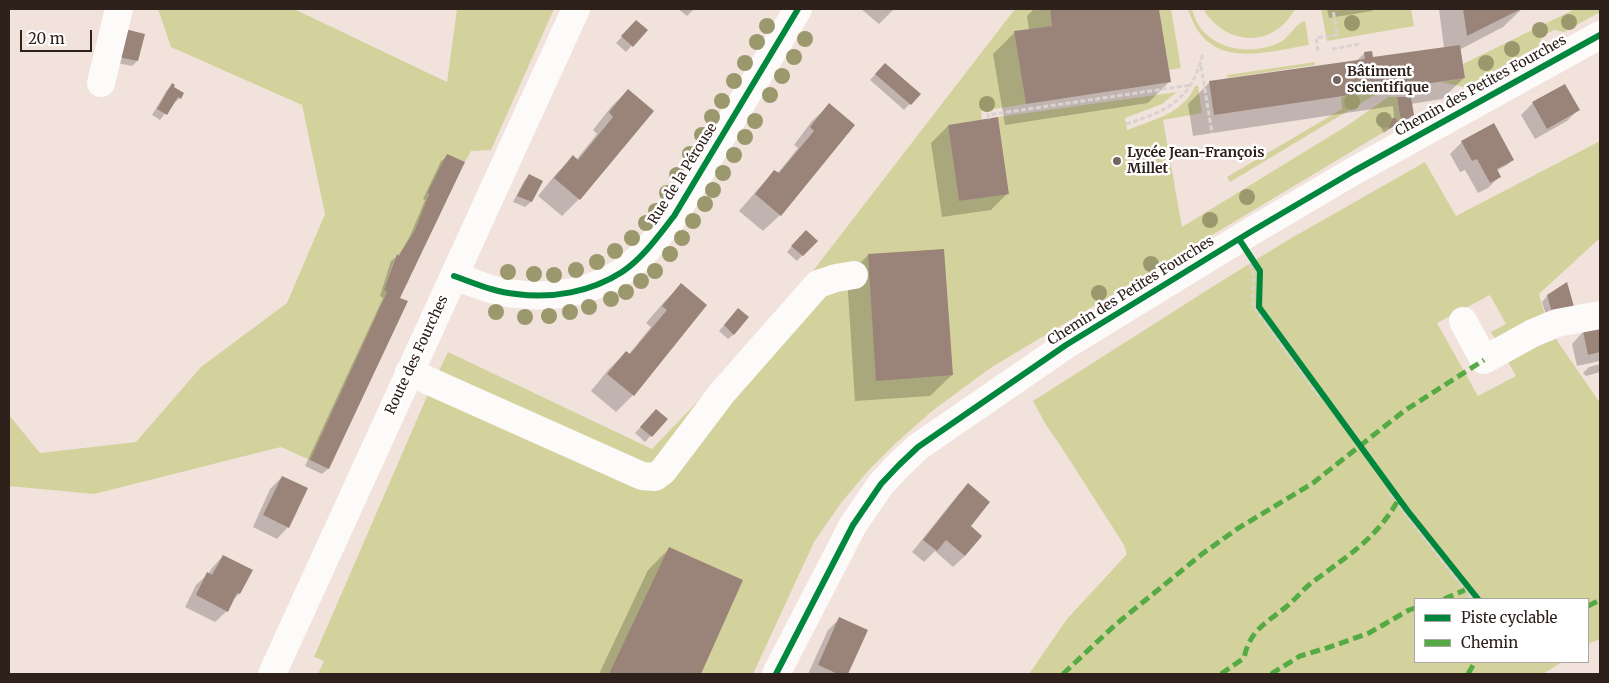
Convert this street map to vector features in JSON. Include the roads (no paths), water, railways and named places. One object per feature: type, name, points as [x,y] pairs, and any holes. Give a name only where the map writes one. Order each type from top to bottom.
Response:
[{"type":"street","points":[[101,83],[119,9]]},
{"type":"street","name":"Route des Fourches","points":[[278,672],[409,372],[576,9]]},
{"type":"street","name":"Rue de la Pérouse","points":[[454,276],[492,289],[516,294],[543,296],[564,294],[587,288],[623,271],[655,240],[674,216],[798,9]]},
{"type":"street","name":"Chemin des Petites Fourches","points":[[776,674],[852,525],[881,484],[918,448],[1066,344],[1239,239],[1354,171],[1600,35]]},
{"type":"street","points":[[409,372],[642,476],[655,477],[663,471],[722,393],[818,284],[854,275]]},
{"type":"street","points":[[1463,321],[1484,360],[1533,332],[1557,323],[1600,315]]},
{"type":"place","name":"Bâtiment scientifique","points":[[1337,80]]},
{"type":"place","name":"Lycée Jean-François Millet","points":[[1117,161]]}]
